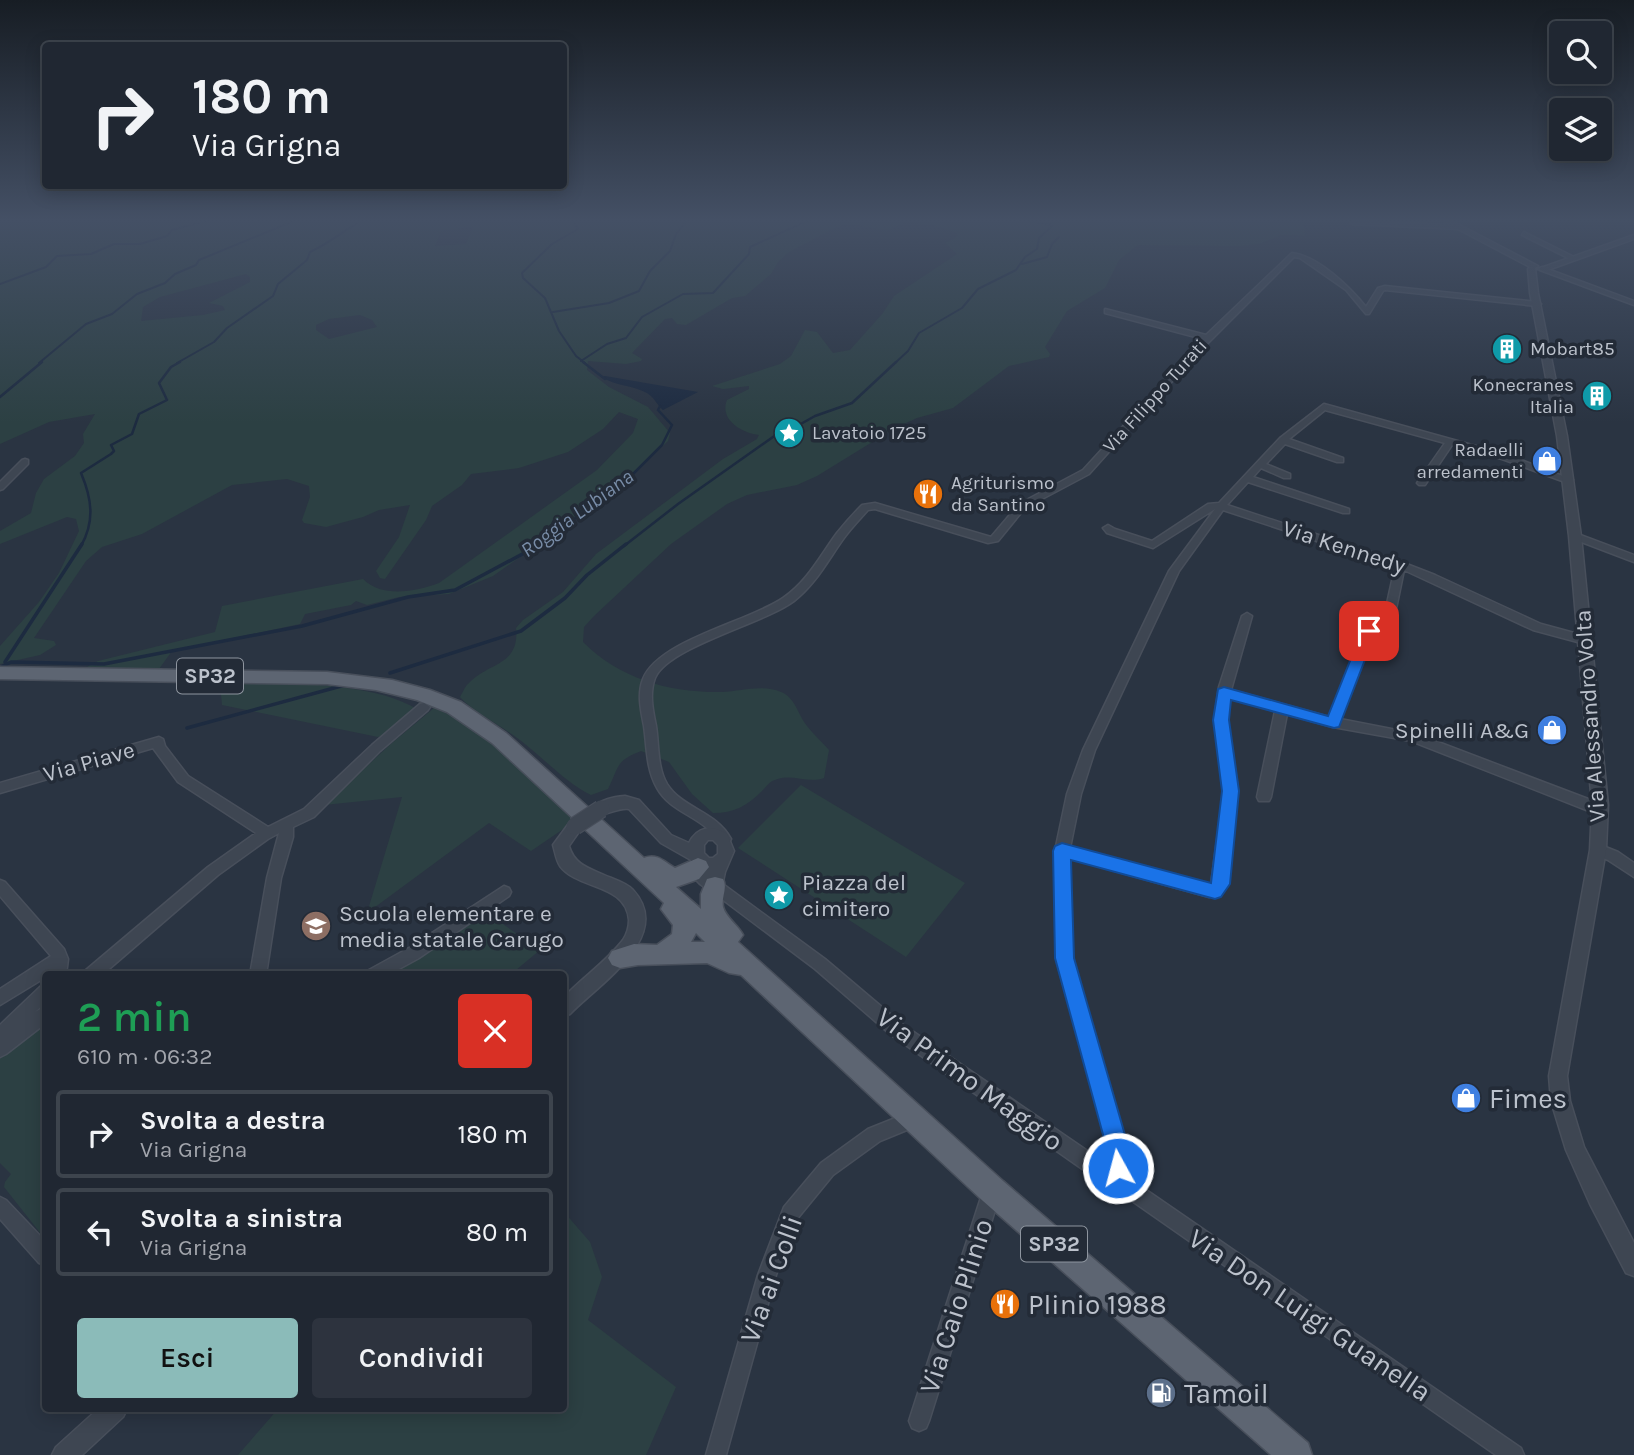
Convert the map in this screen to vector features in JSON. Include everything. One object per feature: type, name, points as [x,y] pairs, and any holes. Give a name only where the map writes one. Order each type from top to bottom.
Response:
[{"type":"main road","name":"SP32","points":[[0,673],[327,678],[371,682],[421,700],[455,708],[499,738],[599,818],[618,846],[913,1118],[1292,1451]]},
{"type":"main road","points":[[599,818],[671,879],[685,878],[695,852]]},
{"type":"main road","points":[[618,846],[621,861],[686,925],[680,941],[660,955]]},
{"type":"main road","points":[[715,887],[711,895],[711,907],[716,921],[753,956],[763,979]]},
{"type":"main road","points":[[620,958],[636,953],[712,953],[727,959],[745,973],[763,979]]},
{"type":"street","name":"Via Filippo Turati","points":[[699,818],[676,803],[660,784],[657,776],[647,704],[648,684],[653,670],[674,654],[787,602],[816,574],[840,537],[866,507],[875,506],[988,540],[995,539],[1022,506],[1086,472],[1207,338],[1259,288]]},
{"type":"street","name":"Via Filippo Turati","points":[[1346,288],[1366,312],[1380,289],[1385,288],[1537,304]]},
{"type":"street","name":"Via Alessandro Volta","points":[[1537,288],[1537,304],[1568,480],[1575,536],[1599,809],[1598,850],[1558,1076],[1559,1099],[1563,1120],[1573,1145],[1634,1265]]},
{"type":"street","points":[[1598,288],[1634,303]]},
{"type":"street","points":[[1108,311],[1207,338]]},
{"type":"street","points":[[1108,1174],[1114,1173],[1118,1168],[1118,1152],[1065,958],[1062,851],[1074,794],[1089,750],[1174,571],[1220,506],[1283,440],[1324,407],[1450,442],[1568,480]]},
{"type":"street","points":[[1283,440],[1340,460]]},
{"type":"street","points":[[1422,483],[1450,442]]},
{"type":"street","points":[[0,487],[24,462]]},
{"type":"street","points":[[1261,465],[1287,476]]},
{"type":"street","points":[[1246,478],[1346,511]]},
{"type":"street","points":[[1108,528],[1153,545],[1211,506],[1220,506]]},
{"type":"street","name":"Via Kennedy","points":[[1220,506],[1400,565],[1537,627],[1584,640]]},
{"type":"street","points":[[1575,536],[1634,559]]},
{"type":"street","points":[[1334,723],[1369,631],[1391,609],[1400,565]]},
{"type":"street","points":[[1062,851],[1209,891],[1218,888],[1221,884],[1231,791],[1221,720],[1224,692],[1247,616]]},
{"type":"street","points":[[1224,692],[1334,723],[1413,737],[1599,809]]},
{"type":"street","points":[[96,971],[213,871],[267,833],[302,818],[318,806],[421,700]]},
{"type":"street","points":[[1264,797],[1282,708]]},
{"type":"street","name":"Via Piave","points":[[0,788],[159,742],[159,747],[183,779],[267,833]]},
{"type":"street","name":"Via Primo Maggio","points":[[599,818],[617,802],[635,805],[643,810],[662,835],[695,852],[702,876],[820,964],[896,1029],[1094,1167],[1108,1174]]},
{"type":"street","points":[[567,1004],[620,958],[637,929],[636,910],[626,893],[566,862],[561,845],[575,826],[599,818]]},
{"type":"street","points":[[699,818],[716,827],[729,850],[718,872],[715,887]]},
{"type":"street","points":[[695,852],[706,828],[699,818]]},
{"type":"street","points":[[259,971],[274,878],[286,837],[286,825]]},
{"type":"street","points":[[695,852],[710,835],[724,839]]},
{"type":"street","points":[[1598,850],[1613,856],[1634,872]]},
{"type":"street","points":[[695,852],[710,863],[724,858]]},
{"type":"street","points":[[0,886],[59,967]]},
{"type":"street","points":[[381,971],[414,953],[505,892]]},
{"type":"street","points":[[0,998],[42,976]]},
{"type":"street","points":[[0,1036],[42,995]]},
{"type":"street","points":[[0,1049],[42,1016]]},
{"type":"street","name":"Via ai Colli","points":[[716,1455],[767,1275],[790,1213],[827,1169],[874,1135],[913,1118]]},
{"type":"street","name":"Via Don Luigi Guanella","points":[[1108,1174],[1514,1455]]},
{"type":"street","name":"Via Caio Plinio","points":[[919,1421],[993,1191]]},
{"type":"street","points":[[0,1206],[42,1252]]},
{"type":"street","points":[[64,1455],[111,1412]]},
{"type":"green space","points":[[0,288],[194,288],[160,297],[143,307],[141,321],[203,315],[225,310],[223,306],[209,303],[238,288],[755,288],[745,296],[732,298],[686,325],[677,324],[672,318],[665,319],[632,353],[642,359],[641,361],[626,364],[588,361],[587,370],[609,387],[648,407],[670,433],[668,441],[621,486],[493,576],[449,594],[399,597],[367,605],[356,601],[351,605],[305,614],[300,624],[172,651],[159,669],[87,667],[98,661],[215,632],[222,606],[363,579],[380,589],[399,592],[439,583],[597,470],[633,433],[638,419],[619,412],[603,429],[568,452],[519,468],[471,474],[462,485],[432,506],[426,520],[385,579],[380,578],[376,571],[399,537],[410,505],[379,510],[326,527],[304,523],[302,520],[310,497],[309,486],[287,479],[232,485],[142,534],[102,547],[86,561],[34,638],[54,641],[56,645],[40,655],[0,664],[0,646],[39,602],[59,573],[79,531],[76,519],[67,517],[0,544],[0,531],[31,513],[36,493],[44,479],[75,456],[84,443],[83,434],[95,414],[49,422],[0,444]],"holes":[[[360,315],[372,320],[377,327],[329,339],[316,330],[316,325],[329,319]]]},
{"type":"green space","points":[[906,288],[1105,288],[1067,311],[1045,347],[1049,357],[1009,366],[953,408],[917,418],[895,428],[817,476],[797,485],[747,495],[727,504],[671,544],[584,627],[583,642],[597,655],[613,666],[647,681],[703,692],[759,688],[786,694],[807,726],[829,750],[824,778],[781,778],[768,784],[745,805],[727,812],[713,813],[692,794],[669,762],[641,751],[622,762],[608,789],[591,795],[571,783],[523,742],[460,697],[466,686],[477,676],[508,657],[516,640],[516,628],[523,620],[563,592],[596,554],[723,459],[757,439],[759,435],[739,428],[726,414],[727,400],[749,389],[749,386],[723,389],[712,386],[780,364],[791,356],[805,330],[817,332],[833,353],[850,350],[883,313],[894,296]]},
{"type":"green space","points":[[220,684],[295,684],[347,688],[373,692],[417,709],[387,734],[378,737],[222,705]]},
{"type":"green space","points":[[434,708],[475,729],[493,742],[578,819],[531,851],[489,823],[367,913],[402,797],[324,805]]},
{"type":"green space","points":[[801,785],[965,883],[906,957],[738,848]]},
{"type":"green space","points":[[484,911],[540,950],[515,971],[395,971]]},
{"type":"green space","points":[[42,1021],[42,1235],[4,1187],[11,1174],[0,1163],[0,1056]]},
{"type":"green space","points":[[567,1215],[590,1242],[602,1277],[588,1320],[676,1387],[646,1455],[238,1455],[275,1412],[567,1412]]},
{"type":"water","points":[[602,377],[698,392],[663,410],[647,393]]},
{"type":"waterway","points":[[39,363],[86,324],[112,314],[137,294],[153,288]]},
{"type":"waterway","points":[[177,363],[214,342],[227,328],[273,296],[276,288]]},
{"type":"waterway","name":"Roggia Lubiana","points":[[534,288],[545,298],[559,331],[582,360]]},
{"type":"waterway","points":[[553,312],[609,303],[641,288]]},
{"type":"waterway","points":[[582,360],[607,344],[626,338],[642,317],[683,294],[713,293],[718,288]]},
{"type":"waterway","points":[[895,363],[908,351],[919,333],[962,308],[980,288]]},
{"type":"waterway","name":"Roggia Lubiana","points":[[582,360],[585,363]]},
{"type":"waterway","points":[[0,397],[42,362]]},
{"type":"waterway","points":[[82,545],[88,528],[90,510],[88,492],[81,473],[111,454],[114,451],[111,445],[132,434],[139,414],[167,400],[159,383],[171,367],[180,362]]},
{"type":"waterway","name":"Roggia Lubiana","points":[[583,362],[605,379]]},
{"type":"waterway","points":[[790,430],[815,416],[852,403],[896,362]]},
{"type":"waterway","name":"Roggia Lubiana","points":[[540,545],[629,478],[662,445],[672,425],[658,410],[660,406]]},
{"type":"waterway","points":[[624,546],[780,432]]},
{"type":"waterway","points":[[390,673],[521,631],[565,598],[587,575],[626,544]]},
{"type":"waterway","points":[[5,662],[82,545]]},
{"type":"waterway","name":"Roggia Lubiana","points":[[3,666],[11,662],[104,664],[302,626],[408,597],[455,590],[540,545]]},
{"type":"waterway","points":[[187,728],[345,685]]},
{"type":"place","name":"Mobart85","points":[[1507,349]]},
{"type":"place","name":"Konecranes Italia","points":[[1597,396]]},
{"type":"place","name":"Lavatoio 1725","points":[[789,433]]},
{"type":"place","name":"Radaelli arredamenti","points":[[1547,461]]},
{"type":"place","name":"Agriturismo da Santino","points":[[928,494]]},
{"type":"place","name":"Spinelli A&G","points":[[1552,730]]},
{"type":"place","name":"Piazza del cimitero","points":[[779,895]]},
{"type":"place","name":"Scuola elementare e media statale Carugo","points":[[316,926]]},
{"type":"place","name":"Fimes","points":[[1466,1098]]},
{"type":"place","name":"Plinio 1988","points":[[1005,1304]]},
{"type":"place","name":"Tamoil","points":[[1161,1393]]},
{"type":"route","points":[[1118,1168],[1116,1142],[1065,958],[1062,851],[1215,891],[1221,884],[1231,791],[1221,720],[1224,692],[1334,723],[1369,631]]}]
